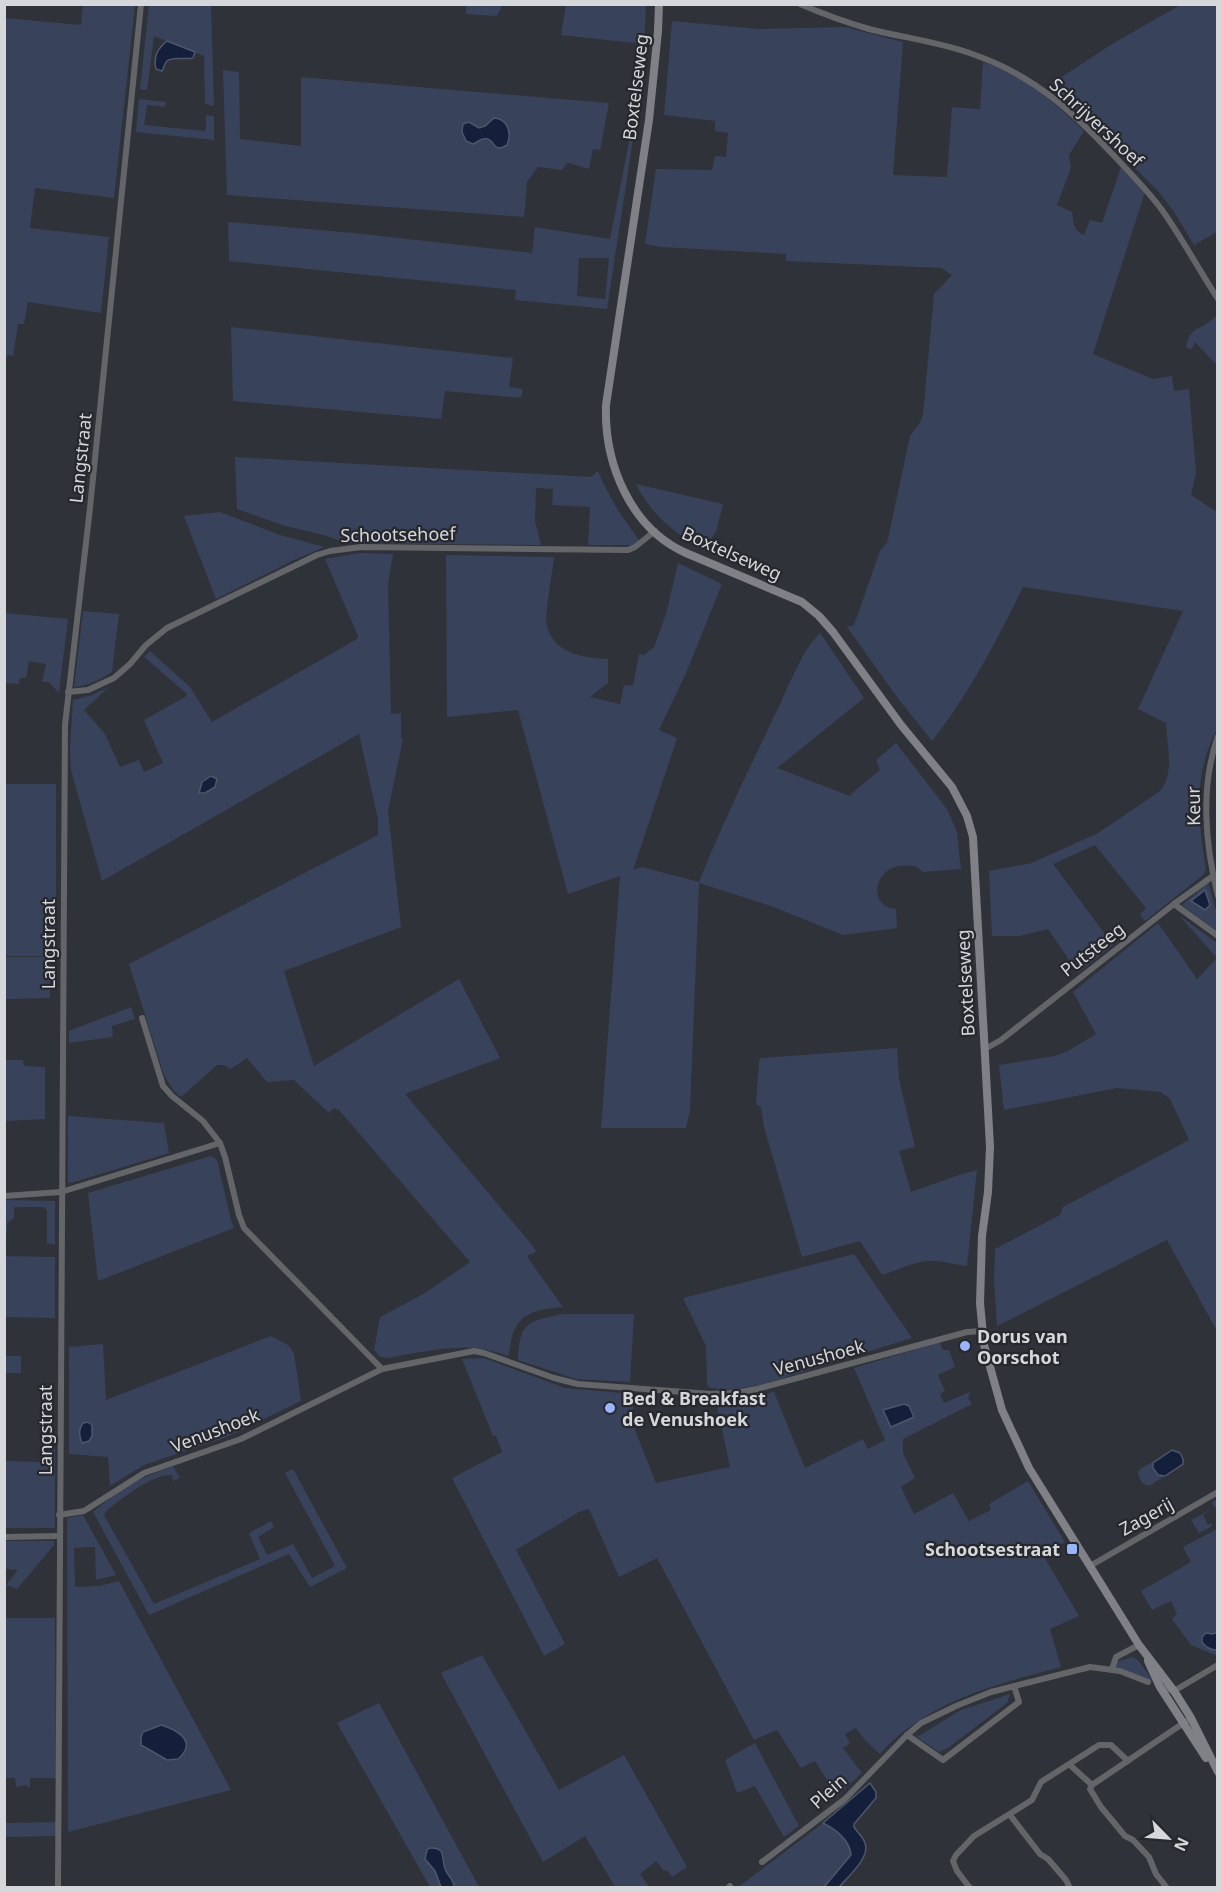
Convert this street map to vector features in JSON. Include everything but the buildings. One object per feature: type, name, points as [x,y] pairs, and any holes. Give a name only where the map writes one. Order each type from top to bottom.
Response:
[{"type":"main road","name":"Boxtelseweg","points":[[659,4],[649,120],[606,405],[610,453],[616,474],[638,512],[655,531],[678,549],[801,602],[819,616],[952,787],[967,816],[973,837],[985,1048]]},
{"type":"main road","points":[[985,1048],[990,1148],[980,1275],[982,1331],[994,1385],[1010,1429],[1029,1468],[1142,1648],[1191,1718],[1218,1774]]},
{"type":"main road","points":[[1142,1648],[1160,1687],[1218,1774]]},
{"type":"street","name":"Langstraat","points":[[58,1887],[58,1536],[64,725],[90,508],[141,4]]},
{"type":"street","name":"Schrijvershoef","points":[[800,4],[870,29],[971,53],[1005,67],[1048,92],[1140,184],[1162,210],[1218,299]]},
{"type":"street","name":"Schootsehoef","points":[[68,692],[88,690],[114,678],[146,645],[167,628],[317,555],[330,551],[361,547],[628,550],[655,531]]},
{"type":"street","name":"Keur","points":[[1218,736],[1210,757],[1206,786],[1207,825],[1213,876],[1218,896]]},
{"type":"street","points":[[1213,876],[1174,904],[1218,936]]},
{"type":"street","name":"Putsteeg","points":[[985,1048],[1001,1040],[1174,904]]},
{"type":"street","points":[[141,1018],[163,1086],[203,1121],[220,1143],[244,1228],[382,1369]]},
{"type":"street","points":[[4,1196],[62,1192],[220,1143]]},
{"type":"street","name":"Venushoek","points":[[59,1515],[84,1511],[144,1473],[241,1439],[382,1369],[474,1351],[578,1384],[711,1394],[735,1393],[967,1332],[982,1331]]},
{"type":"street","name":"Zagerij","points":[[1090,1566],[1218,1492]]},
{"type":"street","points":[[4,1537],[58,1536]]},
{"type":"street","points":[[1112,1669],[1116,1657],[1142,1648]]},
{"type":"street","points":[[1160,1687],[1174,1691],[1216,1666]]},
{"type":"street","name":"Plein","points":[[762,1862],[845,1799],[921,1723],[956,1706],[991,1692],[1090,1667],[1112,1669],[1148,1682]]},
{"type":"street","points":[[907,1735],[943,1760],[1019,1702],[1014,1686]]},
{"type":"street","points":[[1167,1887],[1156,1874],[1149,1857],[1133,1840],[1125,1836],[1101,1807],[1090,1789],[1092,1785],[1191,1718]]},
{"type":"street","points":[[970,1887],[957,1871],[953,1861],[956,1855],[974,1836],[1032,1800],[1041,1782],[1099,1745],[1111,1745],[1128,1761]]},
{"type":"street","points":[[1070,1765],[1092,1785]]},
{"type":"street","points":[[1010,1815],[1040,1854],[1048,1859],[1070,1887]]},
{"type":"shaded area","points":[[1182,4],[1217,5],[1217,232],[1194,245],[1173,210],[1157,190],[1051,84],[1112,44]]},
{"type":"shaded area","points":[[83,5],[135,5],[114,198],[35,188],[30,228],[109,237],[101,313],[28,302],[24,324],[18,324],[13,356],[7,355],[5,368],[5,18],[81,25]]},
{"type":"shaded area","points":[[149,5],[211,5],[214,106],[205,104],[204,56],[154,36],[147,90],[140,89]]},
{"type":"shaded area","points":[[466,5],[501,5],[501,9],[496,16],[466,14]]},
{"type":"shaded area","points":[[566,5],[646,5],[644,44],[561,35]]},
{"type":"shaded area","points":[[672,21],[759,29],[845,27],[903,42],[893,175],[947,177],[952,107],[980,109],[983,62],[1024,81],[1050,100],[1084,131],[1069,155],[1071,168],[1057,205],[1072,212],[1078,231],[1084,235],[1090,220],[1102,223],[1121,167],[1145,192],[1093,354],[1153,379],[1172,376],[1174,391],[1189,389],[1196,473],[1191,495],[1217,512],[1217,729],[1204,764],[1199,798],[1206,870],[1203,875],[1145,921],[1140,915],[1146,908],[1095,845],[1053,864],[1113,945],[1078,973],[1048,929],[1019,936],[992,936],[989,871],[1032,863],[1098,833],[1160,791],[1165,784],[1169,768],[1166,723],[1138,709],[1183,611],[1023,587],[993,647],[970,686],[932,741],[847,627],[854,625],[880,551],[887,543],[910,436],[921,421],[923,414],[934,294],[952,275],[941,268],[786,261],[786,254],[661,247],[645,244],[656,169],[712,170],[715,156],[726,157],[728,133],[715,131],[715,121],[664,115]]},
{"type":"shaded area","points":[[167,41],[195,52],[193,58],[169,60],[162,71],[156,69],[157,53]]},
{"type":"shaded area","points":[[223,70],[239,72],[240,139],[301,146],[301,77],[609,103],[600,150],[593,149],[589,169],[569,163],[562,170],[538,167],[527,182],[524,217],[227,195]],"holes":[[[498,118],[507,126],[510,139],[494,144],[485,140],[476,143],[472,123],[479,128]]]},
{"type":"shaded area","points":[[139,99],[166,102],[165,107],[147,105],[144,125],[204,131],[206,115],[214,116],[214,140],[136,132]]},
{"type":"shaded area","points":[[636,106],[638,107],[607,309],[515,300],[516,290],[229,261],[228,222],[354,233],[532,253],[535,227],[610,239]],"holes":[[[579,258],[609,258],[605,299],[577,296]]]},
{"type":"shaded area","points":[[494,118],[503,121],[508,127],[507,145],[498,148],[487,139],[473,144],[466,141],[462,132],[463,124],[469,122],[479,128]]},
{"type":"shaded area","points":[[1217,315],[1217,365],[1195,342],[1192,349],[1186,348],[1194,331]]},
{"type":"shaded area","points":[[231,327],[513,358],[509,387],[523,389],[521,398],[445,391],[441,419],[233,401]]},
{"type":"shaded area","points":[[235,457],[591,477],[598,471],[619,512],[639,540],[633,545],[588,545],[590,507],[552,505],[553,489],[536,488],[535,521],[541,545],[346,543],[282,525],[237,509]]},
{"type":"shaded area","points":[[636,484],[723,504],[716,532],[703,549],[664,522],[648,504]]},
{"type":"shaded area","points":[[220,512],[280,535],[325,547],[216,599],[184,516]]},
{"type":"shaded area","points":[[359,553],[393,554],[388,585],[391,714],[401,713],[401,739],[403,739],[388,811],[401,927],[284,971],[314,1066],[459,979],[500,1058],[405,1094],[533,1246],[536,1252],[528,1255],[528,1258],[563,1307],[532,1313],[520,1321],[512,1336],[508,1356],[478,1349],[448,1348],[388,1358],[380,1357],[374,1350],[380,1317],[425,1293],[470,1262],[339,1110],[334,1108],[329,1113],[294,1080],[267,1082],[247,1058],[231,1069],[217,1065],[181,1097],[174,1091],[164,1075],[129,964],[378,835],[378,819],[359,734],[102,881],[71,770],[73,700],[109,687],[84,710],[105,734],[120,767],[139,760],[144,772],[163,763],[144,720],[187,694],[144,657],[150,651],[190,687],[212,722],[357,639],[358,636],[325,559]]},
{"type":"shaded area","points":[[446,555],[554,557],[546,621],[551,635],[556,643],[571,653],[608,659],[608,683],[590,697],[620,704],[624,685],[633,686],[639,654],[644,655],[654,647],[666,614],[678,563],[722,584],[686,673],[659,730],[677,738],[633,870],[642,867],[699,882],[728,814],[798,666],[820,633],[864,698],[777,768],[850,796],[880,770],[876,760],[896,743],[947,809],[957,832],[961,869],[923,872],[912,866],[901,866],[884,873],[880,880],[878,895],[887,907],[896,909],[897,928],[843,935],[771,906],[699,883],[690,1111],[686,1128],[601,1128],[620,876],[568,894],[518,710],[447,717]]},
{"type":"shaded area","points":[[83,611],[119,614],[112,672],[94,682],[74,687]]},
{"type":"shaded area","points":[[5,613],[68,619],[59,693],[49,682],[42,682],[46,664],[29,661],[26,678],[20,678],[19,684],[5,683]]},
{"type":"shaded area","points":[[211,776],[217,779],[215,787],[205,793],[199,793],[202,782]]},
{"type":"shaded area","points":[[5,784],[56,784],[56,956],[5,956]]},
{"type":"shaded area","points":[[1208,883],[1217,914],[1217,932],[1182,905]]},
{"type":"shaded area","points":[[1205,890],[1210,905],[1205,910],[1191,901]]},
{"type":"shaded area","points":[[1180,916],[1217,943],[1217,958],[1184,921]]},
{"type":"shaded area","points":[[1158,923],[1197,979],[1217,958],[1217,1331],[1167,1240],[997,1326],[994,1280],[995,1249],[1060,1215],[1063,1207],[1189,1140],[1170,1099],[1161,1092],[1117,1088],[1004,1110],[999,1065],[1055,1056],[1096,1034],[1073,992]]},
{"type":"shaded area","points":[[5,957],[50,957],[50,998],[5,999]]},
{"type":"shaded area","points":[[5,999],[6,1060],[5,1060]]},
{"type":"shaded area","points":[[131,1007],[135,1019],[112,1026],[113,1037],[69,1043],[69,1031]]},
{"type":"shaded area","points":[[897,1048],[899,1079],[915,1147],[899,1151],[911,1192],[977,1170],[967,1266],[927,1261],[882,1275],[860,1241],[802,1257],[764,1127],[761,1107],[756,1104],[759,1061],[761,1058]]},
{"type":"shaded area","points":[[6,1060],[23,1060],[24,1066],[45,1067],[45,1119],[6,1121]]},
{"type":"shaded area","points":[[68,1116],[164,1123],[169,1153],[68,1182]]},
{"type":"shaded area","points":[[211,1156],[217,1160],[234,1228],[98,1281],[88,1193]]},
{"type":"shaded area","points":[[4,1200],[55,1201],[55,1245],[47,1243],[47,1210],[44,1207],[14,1207],[14,1218],[7,1223],[5,1246]]},
{"type":"shaded area","points":[[854,1254],[912,1338],[760,1385],[730,1390],[710,1388],[707,1385],[706,1346],[683,1298]]},
{"type":"shaded area","points":[[5,1256],[55,1257],[55,1318],[5,1317]]},
{"type":"shaded area","points":[[561,1314],[634,1314],[630,1382],[576,1379],[518,1360],[523,1331],[533,1322]]},
{"type":"shaded area","points":[[271,1336],[288,1345],[294,1353],[301,1401],[227,1437],[144,1465],[110,1486],[108,1457],[69,1454],[69,1347],[103,1344],[106,1400]]},
{"type":"shaded area","points":[[940,1342],[943,1350],[949,1350],[955,1367],[938,1375],[945,1391],[940,1394],[944,1403],[970,1392],[968,1398],[972,1404],[903,1439],[903,1453],[915,1478],[901,1487],[914,1514],[953,1493],[969,1521],[991,1510],[989,1504],[1028,1481],[1065,1542],[1043,1555],[1079,1616],[1050,1629],[1061,1667],[988,1688],[941,1708],[919,1720],[880,1754],[856,1728],[845,1734],[850,1743],[843,1748],[862,1773],[837,1796],[815,1761],[801,1768],[777,1730],[754,1740],[657,1558],[619,1577],[589,1509],[579,1512],[516,1550],[565,1644],[544,1656],[452,1478],[502,1452],[496,1436],[493,1436],[462,1359],[484,1358],[565,1388],[633,1394],[633,1425],[656,1483],[730,1467],[716,1401],[774,1392],[805,1468],[863,1439],[868,1449],[885,1440],[854,1368]]},
{"type":"shaded area","points":[[5,1356],[21,1356],[21,1373],[5,1373]]},
{"type":"shaded area","points":[[904,1404],[909,1406],[914,1417],[891,1427],[883,1410]]},
{"type":"shaded area","points":[[88,1422],[92,1425],[92,1436],[89,1441],[82,1443],[80,1428],[83,1423]]},
{"type":"shaded area","points":[[55,1446],[55,1528],[5,1528],[5,1461],[40,1462]]},
{"type":"shaded area","points":[[1172,1450],[1180,1453],[1183,1464],[1165,1476],[1158,1475],[1153,1468],[1153,1463]]},
{"type":"shaded area","points":[[1173,1450],[1179,1451],[1184,1459],[1180,1467],[1154,1461],[1153,1468],[1159,1476],[1172,1472],[1149,1486],[1142,1483],[1138,1474],[1140,1469]]},
{"type":"shaded area","points":[[173,1466],[180,1478],[173,1481],[172,1475],[156,1478],[120,1500],[104,1515],[154,1604],[260,1559],[249,1533],[271,1521],[274,1527],[258,1537],[267,1555],[293,1544],[312,1578],[335,1566],[285,1473],[293,1469],[347,1568],[310,1587],[289,1554],[149,1615],[93,1512],[120,1490],[137,1480]]},
{"type":"shaded area","points":[[1217,1499],[1217,1506],[1214,1508],[1212,1502]]},
{"type":"shaded area","points":[[1213,1508],[1203,1515],[1208,1525],[1211,1523],[1212,1526],[1199,1533],[1191,1520]]},
{"type":"shaded area","points":[[83,1515],[116,1575],[96,1580],[95,1547],[74,1548],[75,1587],[99,1586],[119,1581],[231,1790],[68,1832],[67,1518]],"holes":[[[157,1725],[167,1760],[144,1748]]]},
{"type":"shaded area","points":[[1217,1529],[1217,1632],[1209,1633],[1211,1650],[1217,1650],[1217,1659],[1215,1655],[1191,1645],[1172,1619],[1177,1614],[1171,1601],[1152,1610],[1141,1591],[1191,1562],[1183,1547]]},
{"type":"shaded area","points":[[4,1541],[54,1541],[54,1545],[17,1589],[6,1585],[18,1570],[5,1569]]},
{"type":"shaded area","points":[[4,1618],[55,1618],[56,1778],[30,1778],[30,1787],[26,1785],[16,1787],[15,1778],[5,1778]]},
{"type":"shaded area","points":[[1217,1632],[1217,1650],[1212,1650],[1205,1646],[1202,1637],[1206,1633]]},
{"type":"shaded area","points":[[482,1655],[559,1790],[624,1755],[687,1867],[672,1877],[656,1861],[640,1874],[649,1887],[615,1887],[585,1836],[543,1862],[441,1673]]},
{"type":"shaded area","points":[[1132,1657],[1138,1660],[1153,1681],[1116,1667],[1114,1663]]},
{"type":"shaded area","points":[[1010,1694],[1007,1703],[948,1748],[939,1752],[917,1737],[961,1710]]},
{"type":"shaded area","points":[[379,1703],[479,1887],[454,1887],[445,1869],[443,1855],[425,1859],[435,1871],[441,1887],[430,1887],[337,1723]]},
{"type":"shaded area","points":[[161,1725],[179,1733],[186,1742],[184,1753],[178,1759],[167,1760],[141,1745],[143,1732]]},
{"type":"shaded area","points":[[755,1743],[799,1826],[784,1837],[755,1786],[737,1793],[725,1760]]},
{"type":"shaded area","points":[[870,1783],[876,1792],[876,1798],[854,1824],[865,1843],[865,1855],[839,1887],[824,1887],[851,1855],[845,1840],[823,1823]]},
{"type":"shaded area","points":[[56,1822],[56,1836],[5,1837],[4,1823]]},
{"type":"shaded area","points":[[823,1823],[845,1840],[851,1855],[825,1887],[737,1888]]},
{"type":"shaded area","points":[[439,1849],[441,1852],[445,1869],[454,1887],[441,1887],[435,1871],[425,1859],[427,1850]]},
{"type":"place","name":"Dorus van Oorschot","points":[[965,1346]]},
{"type":"place","name":"Bed & Breakfast de Venushoek","points":[[610,1408]]},
{"type":"place","name":"Schootsestraat","points":[[1072,1549]]}]
